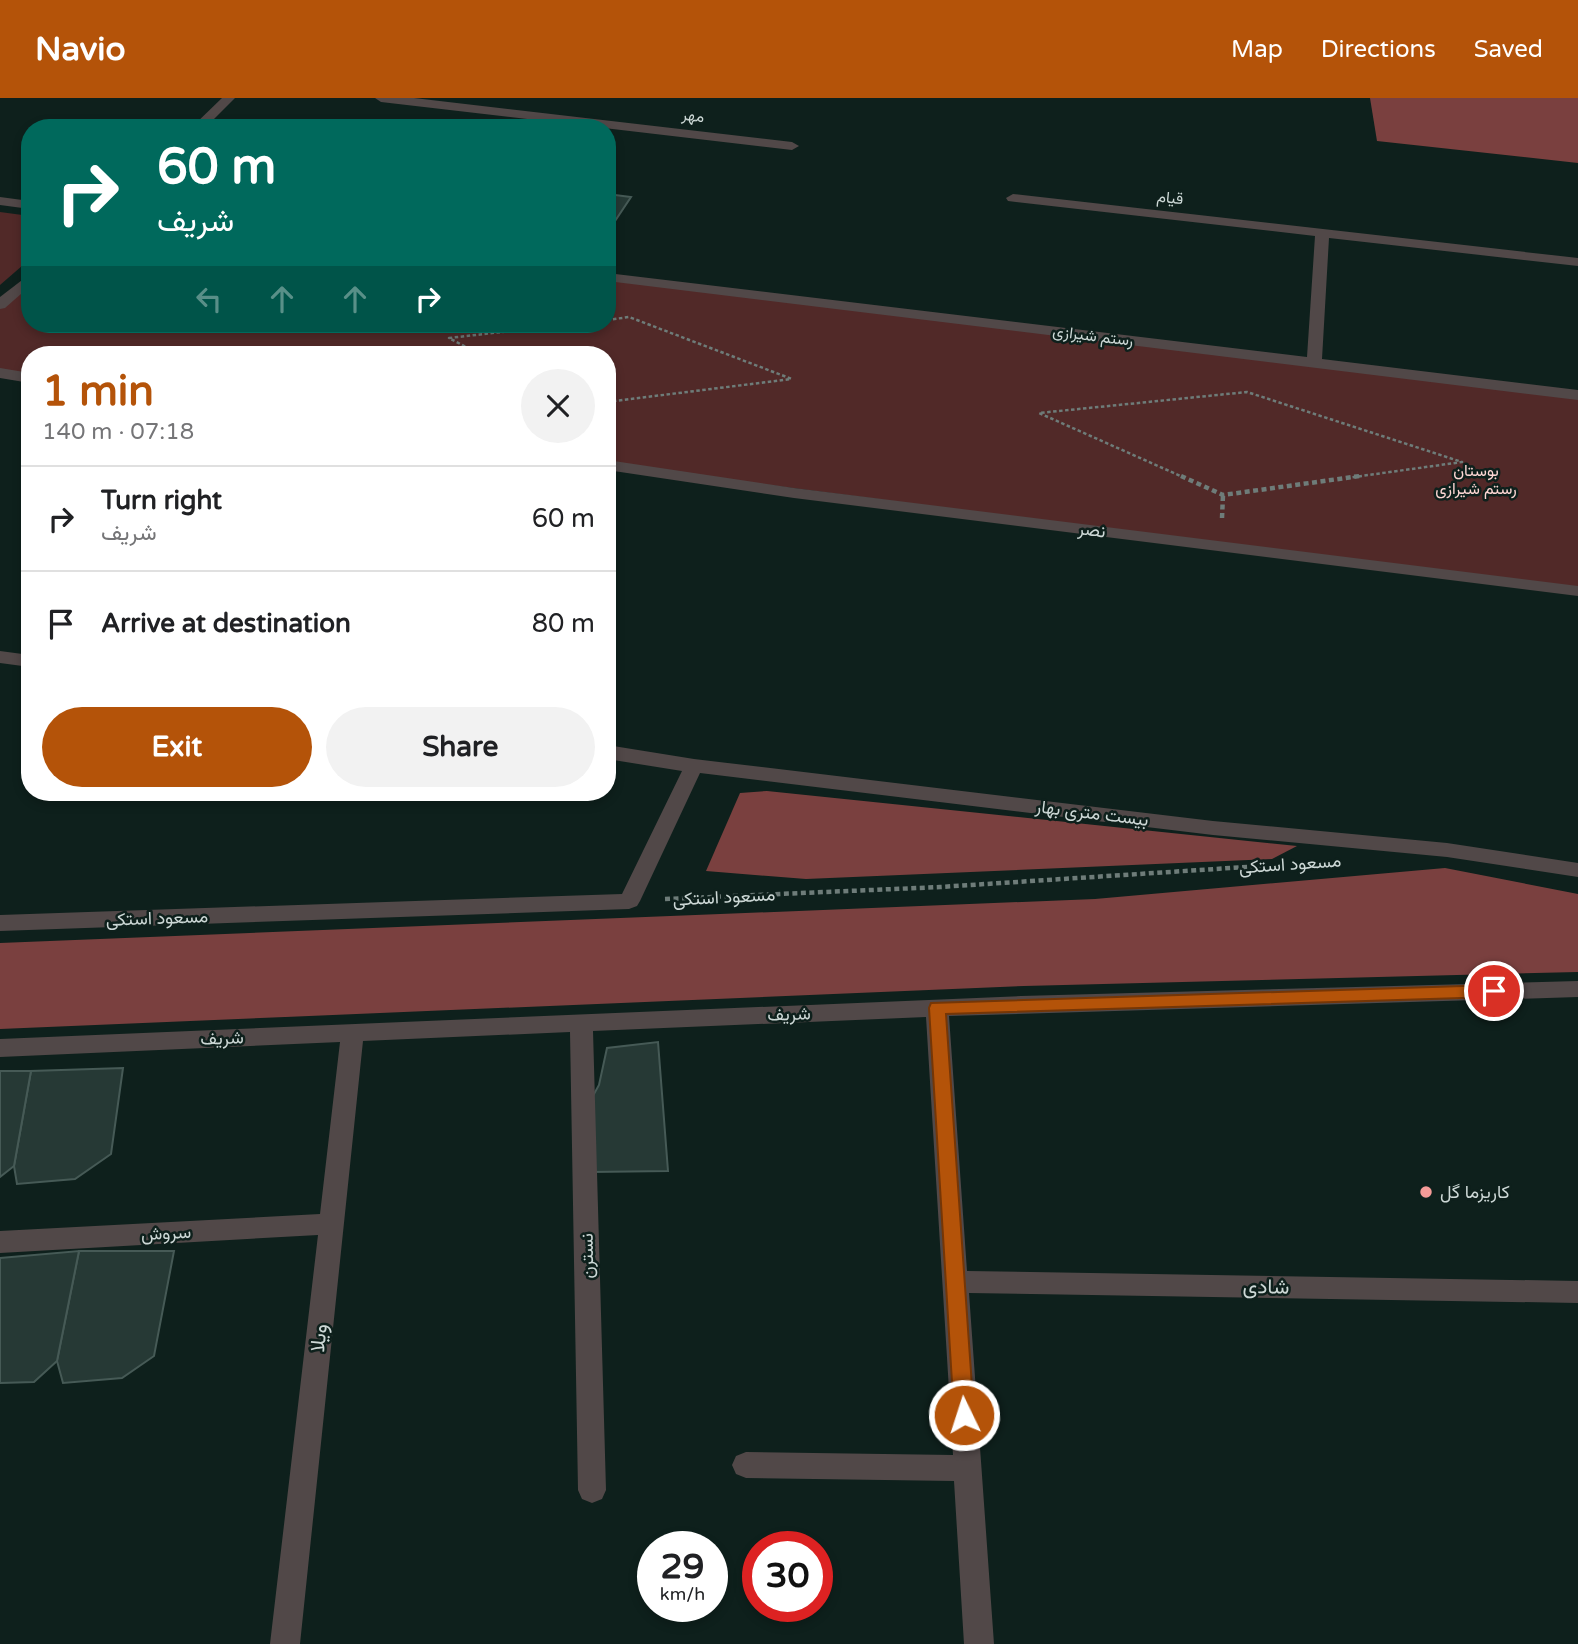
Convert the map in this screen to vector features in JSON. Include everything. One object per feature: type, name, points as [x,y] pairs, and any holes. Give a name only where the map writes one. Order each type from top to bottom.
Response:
[{"type":"street","points":[[207,119],[229,98]]},
{"type":"street","name":"مهر","points":[[380,98],[560,119]]},
{"type":"street","name":"مهر","points":[[616,125],[792,146]]},
{"type":"street","name":"قیام","points":[[1013,198],[1578,262]]},
{"type":"street","points":[[0,201],[21,204]]},
{"type":"street","points":[[1314,363],[1322,233]]},
{"type":"street","name":"رستم شیرازی","points":[[616,278],[1578,395]]},
{"type":"street","points":[[0,305],[21,286]]},
{"type":"street","points":[[0,373],[21,376]]},
{"type":"street","name":"نصر","points":[[616,466],[794,493],[1578,591]]},
{"type":"street","points":[[0,657],[21,660]]},
{"type":"street","name":"بیست متری بهار","points":[[616,753],[694,766],[1200,826],[1447,850],[1578,870]]},
{"type":"street","points":[[629,901],[694,766]]},
{"type":"street","name":"مسعود استکی","points":[[0,923],[629,901]]},
{"type":"street","name":"شریف","points":[[0,1048],[937,1008],[1578,989]]},
{"type":"street","points":[[937,1008],[979,1644]]},
{"type":"street","name":"نسترن","points":[[581,1023],[592,1490]]},
{"type":"street","name":"ویلا","points":[[285,1644],[353,1032]]},
{"type":"street","name":"سروش","points":[[0,1242],[332,1224]]},
{"type":"street","name":"شادی","points":[[955,1282],[1578,1292]]},
{"type":"street","points":[[746,1465],[967,1468]]},
{"type":"path","points":[[616,319],[629,317],[792,379],[616,401]]},
{"type":"path","points":[[464,346],[449,338],[493,333]]},
{"type":"path","points":[[1247,392],[1462,462],[1223,495],[1040,413],[1247,392]]},
{"type":"path","name":"مسعود استکی","points":[[629,901],[940,887],[1265,866]]},
{"type":"green space","points":[[0,212],[21,215],[21,267],[0,285]]},
{"type":"green space","name":"بوستان رستم شیرازی","points":[[616,278],[1578,394],[1578,590],[616,465],[616,346],[21,346],[21,376],[0,373],[0,305],[21,286],[21,333],[616,333]]},
{"type":"shaded area","points":[[1370,98],[1578,98],[1578,163],[1377,141]]},
{"type":"shaded area","points":[[767,791],[1297,846],[1272,859],[806,879],[706,871],[740,793]]},
{"type":"shaded area","points":[[1445,868],[1578,894],[1578,972],[1024,986],[0,1029],[0,943],[1095,899]]},
{"type":"building","points":[[616,195],[631,197],[616,220]]},
{"type":"building","points":[[658,1042],[668,1171],[591,1172],[589,1103],[599,1085],[607,1048]]},
{"type":"building","points":[[123,1068],[111,1154],[75,1179],[17,1184],[14,1166],[31,1071]]},
{"type":"building","points":[[0,1071],[31,1071],[14,1166],[0,1177]]},
{"type":"building","points":[[79,1251],[174,1251],[154,1356],[122,1378],[63,1383],[57,1361]]},
{"type":"building","points":[[79,1251],[57,1361],[34,1382],[0,1383],[0,1258]]},
{"type":"place","name":"کاریزما گل","points":[[1426,1192]]},
{"type":"route","points":[[964,1415],[937,1008],[1494,991]]}]
